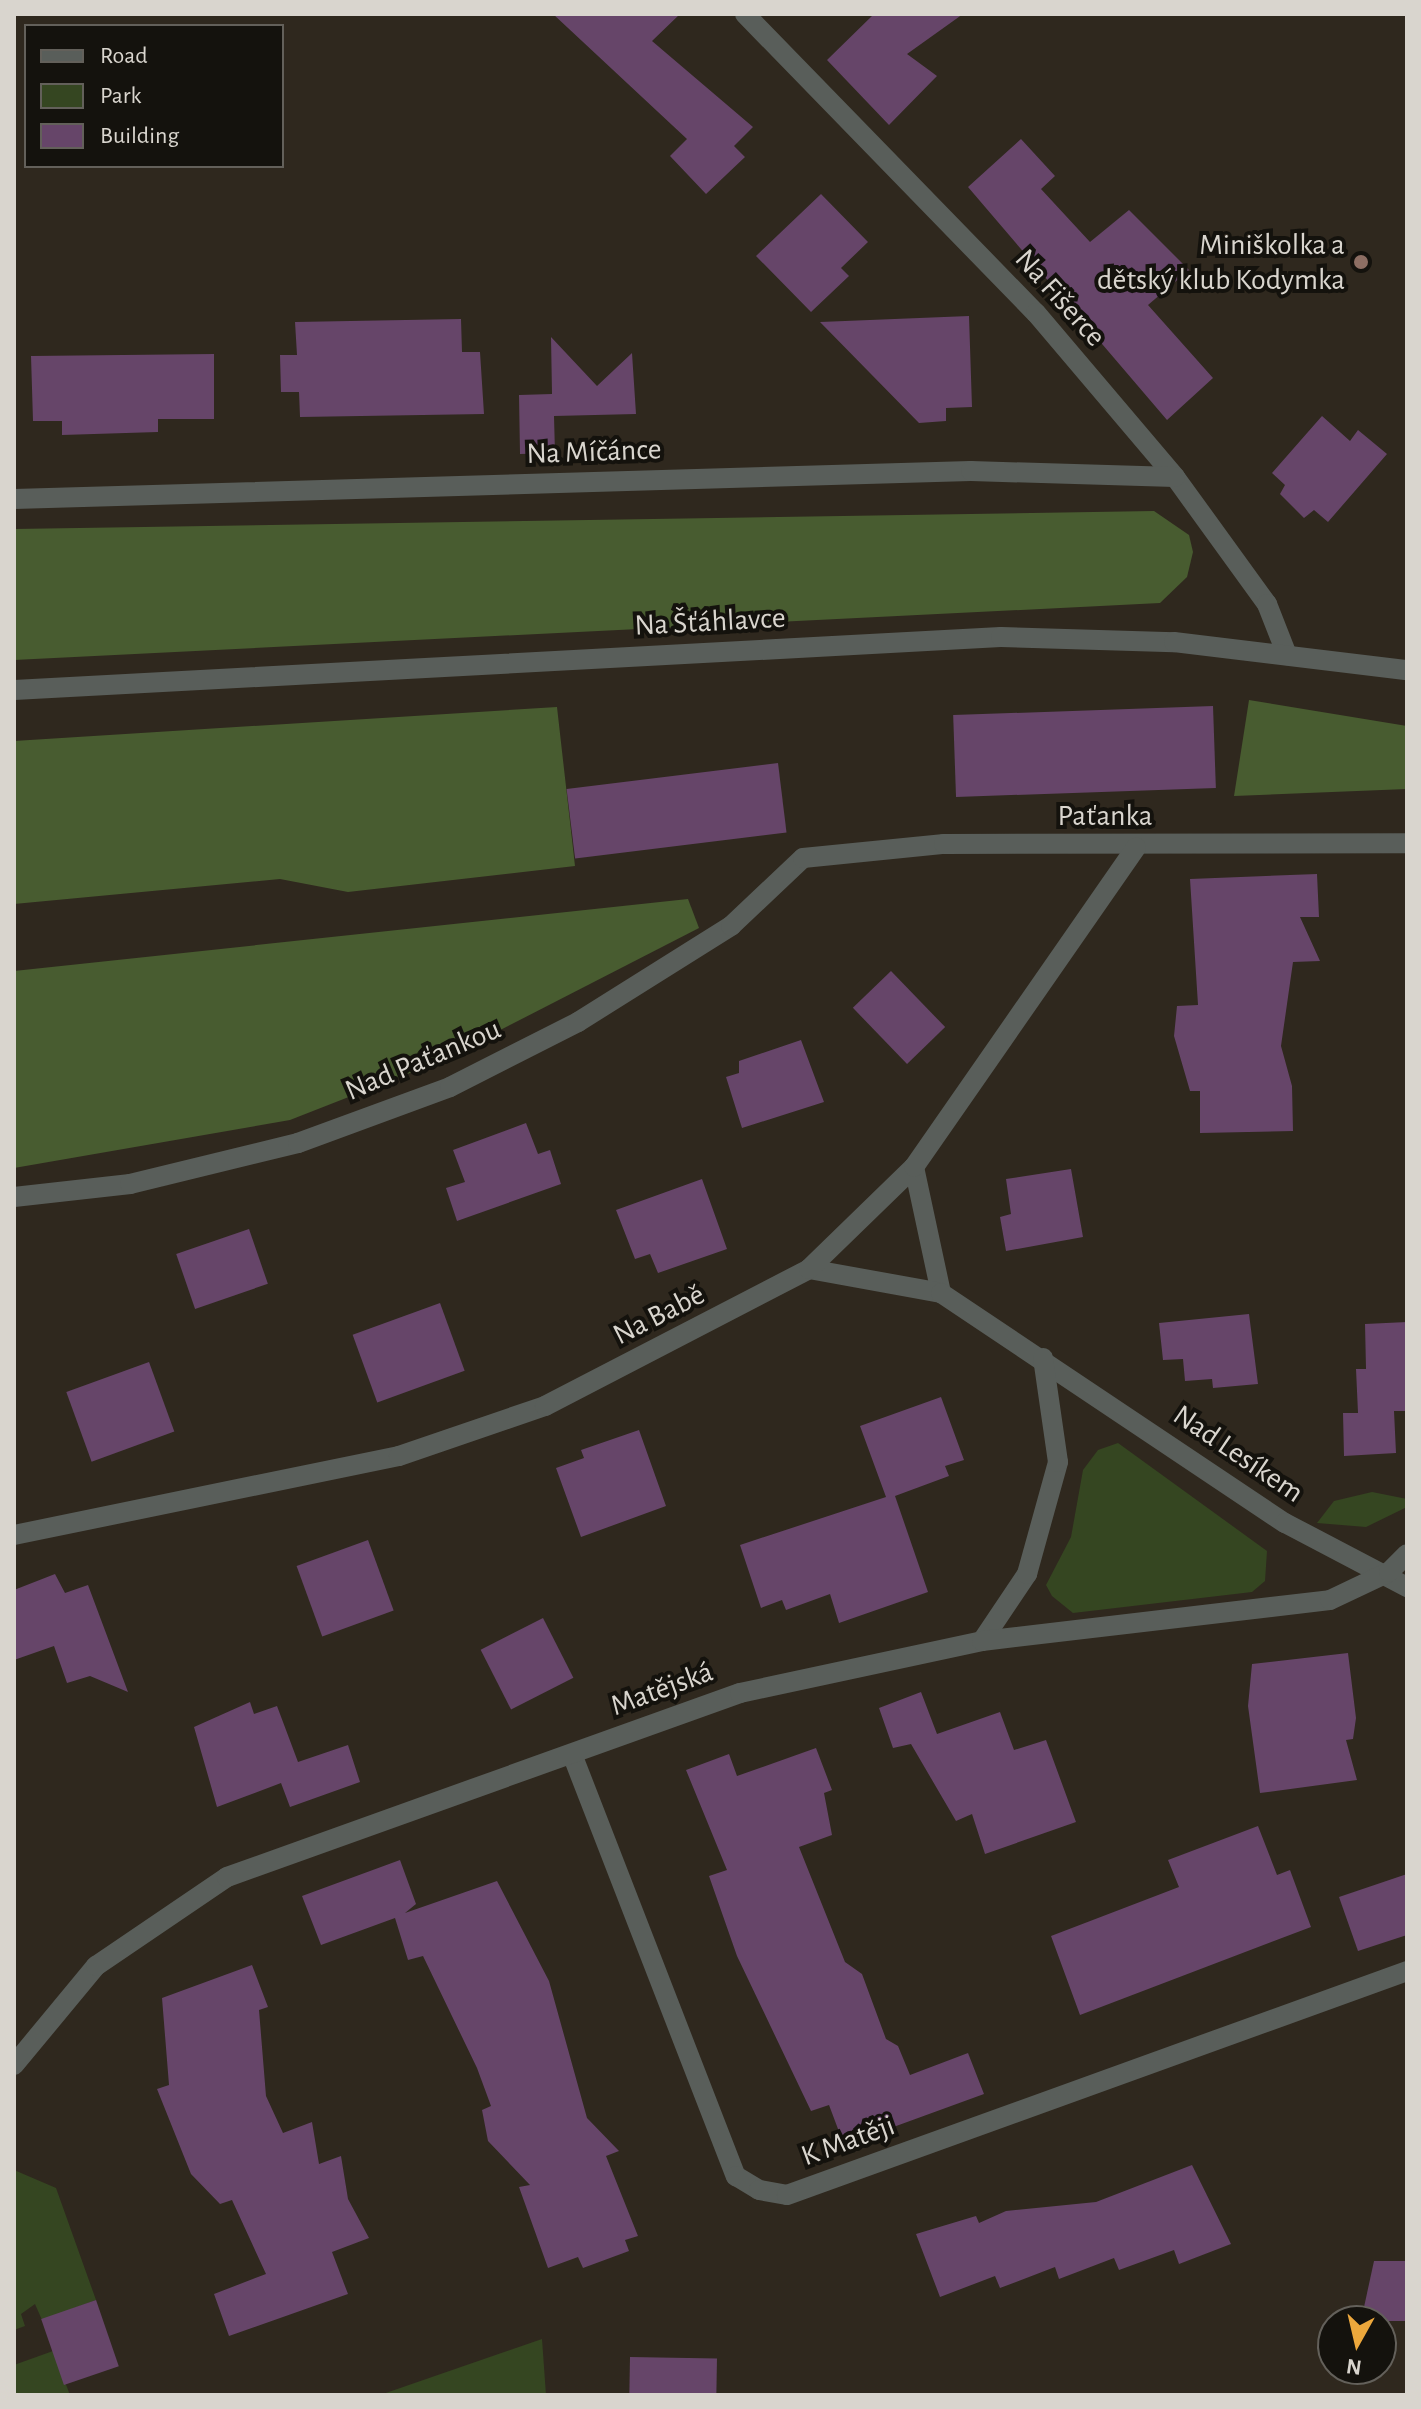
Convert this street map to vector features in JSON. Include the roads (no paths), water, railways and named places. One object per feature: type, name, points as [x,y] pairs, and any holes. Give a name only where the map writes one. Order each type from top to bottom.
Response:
[{"type":"street","name":"Na Fišerce","points":[[745,14],[1036,313],[1175,477],[1267,604],[1287,655]]},
{"type":"street","name":"Na Míčánce","points":[[14,499],[971,471],[1175,477]]},
{"type":"street","name":"Na Šťáhlavce","points":[[14,690],[1001,637],[1128,639],[1407,670]]},
{"type":"street","name":"Paťanka","points":[[803,858],[944,844],[1136,847],[1407,843]]},
{"type":"street","name":"Na Babě","points":[[14,1535],[399,1456],[545,1406],[809,1269],[914,1167],[1136,847]]},
{"type":"street","name":"Nad Paťankou","points":[[14,1197],[130,1184],[298,1143],[450,1087],[578,1022],[731,926],[803,858]]},
{"type":"street","points":[[809,1269],[941,1293],[914,1167]]},
{"type":"street","name":"Nad Lesíkem","points":[[941,1293],[1043,1358],[1285,1523],[1389,1572],[1407,1587]]},
{"type":"street","points":[[982,1641],[1027,1574],[1058,1462],[1043,1358]]},
{"type":"street","name":"Matějská","points":[[14,2065],[23,2033],[96,1966],[227,1877],[753,1689],[982,1641],[1263,1612],[1330,1600],[1389,1572],[1407,1554]]},
{"type":"street","name":"K Matěji","points":[[572,1754],[736,2176],[759,2190],[787,2195],[1407,1971]]},
{"type":"place","name":"Miniškolka a dětský klub Kodymka","points":[[1361,262]]}]
